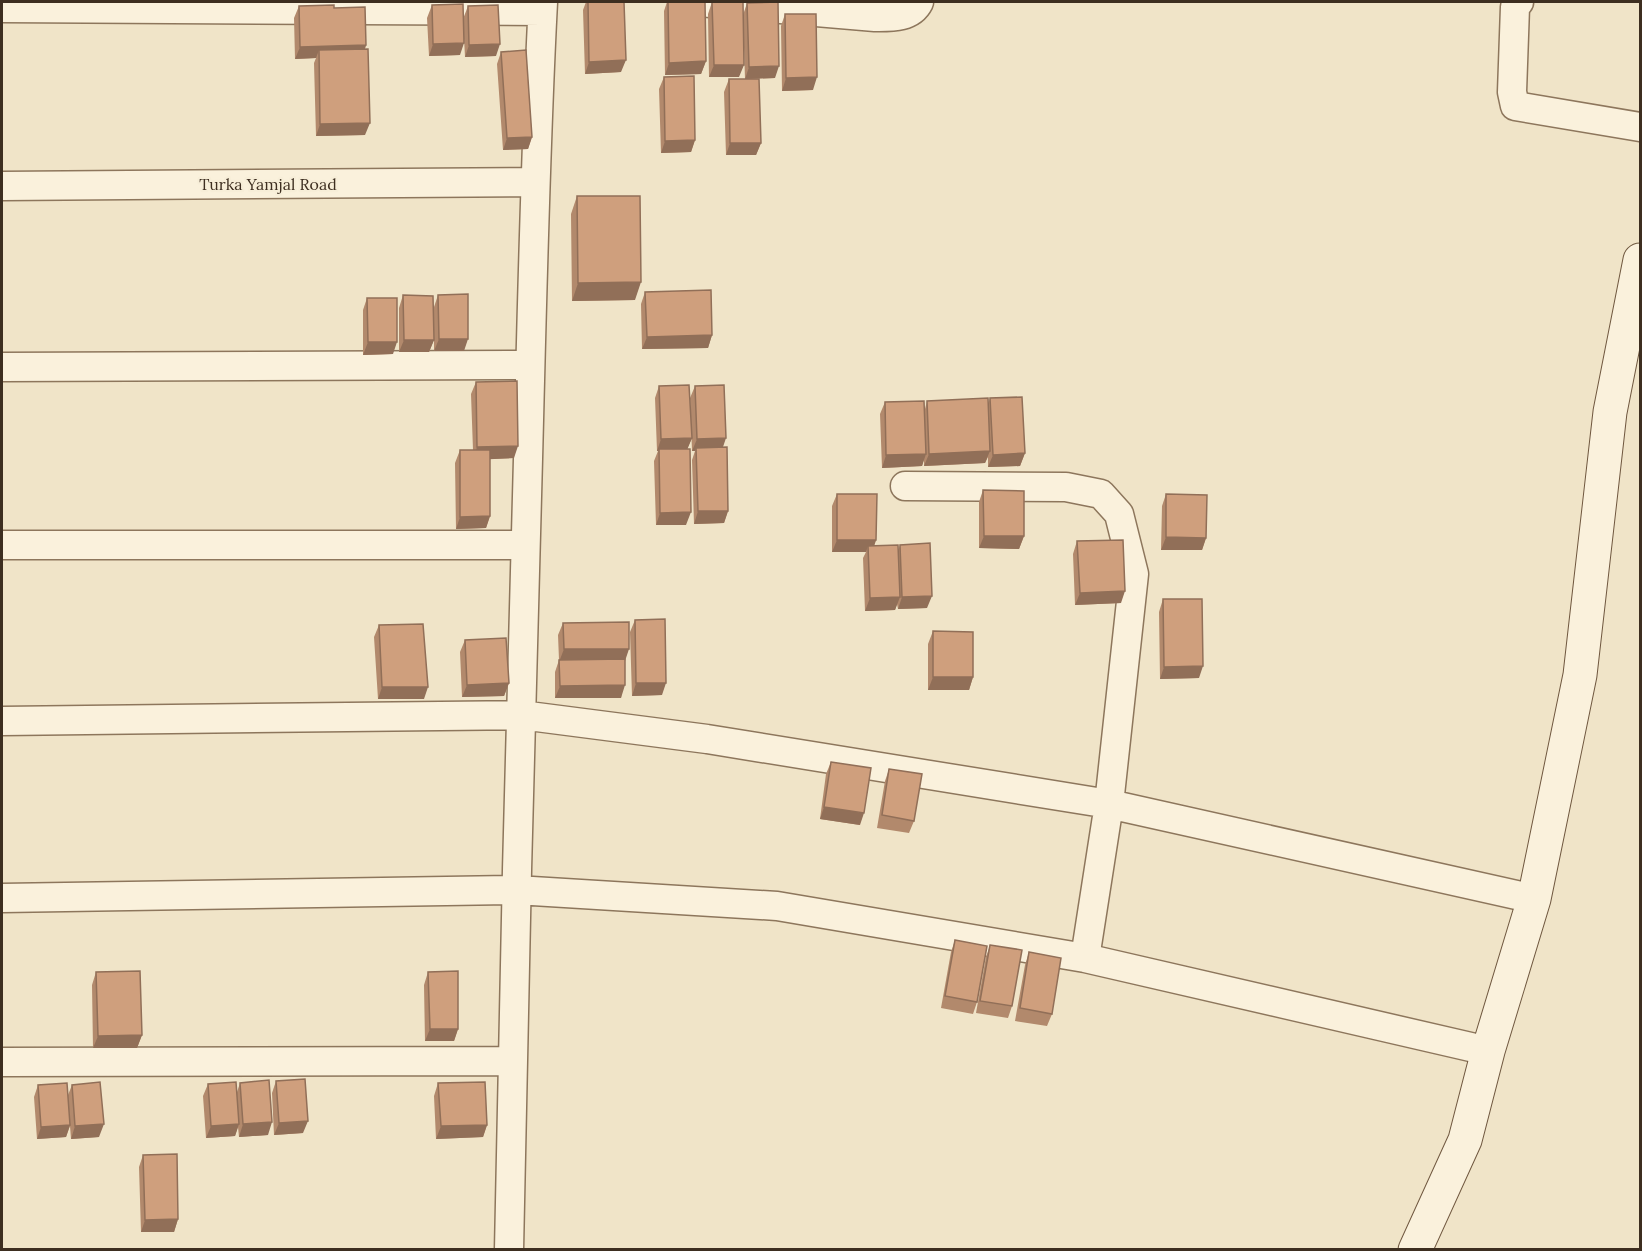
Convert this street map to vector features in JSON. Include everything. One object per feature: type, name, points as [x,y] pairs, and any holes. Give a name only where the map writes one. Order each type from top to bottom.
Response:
[{"type":"main road","points":[[1415,1250],[1465,1140],[1488,1051],[1534,899],[1580,675],[1610,412],[1641,260]]},
{"type":"street","points":[[699,2],[875,17],[900,16],[916,8],[919,2]]},
{"type":"street","points":[[1519,2],[1515,7],[1512,92],[1515,106],[1641,127]]},
{"type":"street","points":[[2,8],[542,6],[525,546],[509,1250]]},
{"type":"street","name":"Turka Yamjal Road","points":[[2,186],[535,182]]},
{"type":"street","points":[[2,367],[530,366]]},
{"type":"street","points":[[905,486],[1066,487],[1101,494],[1119,514],[1134,574],[1109,804],[1085,958]]},
{"type":"street","points":[[2,545],[525,546]]},
{"type":"street","points":[[2,721],[521,715],[707,739],[1109,804],[1534,899]]},
{"type":"street","points":[[2,898],[516,890],[777,906],[1085,958],[1488,1051]]},
{"type":"street","points":[[2,1062],[512,1061]]},
{"type":"building","points":[[588,2],[624,2],[626,60],[589,62]]},
{"type":"building","points":[[668,2],[705,2],[706,61],[669,63]]},
{"type":"building","points":[[712,2],[743,2],[744,65],[714,65]]},
{"type":"building","points":[[778,2],[779,66],[749,67],[747,3]]},
{"type":"building","points":[[463,4],[464,43],[433,44],[432,5]]},
{"type":"building","points":[[334,5],[334,8],[365,7],[366,45],[300,47],[299,6]]},
{"type":"building","points":[[498,5],[500,44],[469,45],[468,6]]},
{"type":"building","points":[[785,14],[816,14],[817,77],[786,78]]},
{"type":"building","points":[[368,49],[370,123],[320,124],[319,50]]},
{"type":"building","points":[[526,50],[532,137],[507,138],[501,52]]},
{"type":"building","points":[[694,76],[695,140],[665,141],[664,77]]},
{"type":"building","points":[[729,79],[759,79],[761,143],[730,143]]},
{"type":"building","points":[[577,196],[640,196],[641,282],[578,283]]},
{"type":"building","points":[[711,290],[712,335],[647,337],[645,292]]},
{"type":"building","points":[[468,294],[468,339],[439,339],[438,295]]},
{"type":"building","points":[[403,295],[433,296],[434,340],[404,340]]},
{"type":"building","points":[[367,298],[397,298],[397,342],[368,342]]},
{"type":"building","points":[[517,381],[518,446],[477,447],[476,382]]},
{"type":"building","points":[[689,385],[692,438],[661,439],[659,386]]},
{"type":"building","points":[[724,385],[726,438],[697,439],[695,386]]},
{"type":"building","points":[[1022,397],[1025,453],[993,455],[990,398]]},
{"type":"building","points":[[988,398],[990,451],[929,454],[927,401]]},
{"type":"building","points":[[924,401],[926,454],[886,455],[885,402]]},
{"type":"building","points":[[727,447],[728,511],[698,511],[696,448]]},
{"type":"building","points":[[659,449],[690,449],[691,512],[660,513]]},
{"type":"building","points":[[460,450],[490,450],[490,516],[460,517]]},
{"type":"building","points":[[983,490],[1024,491],[1024,536],[984,536]]},
{"type":"building","points":[[837,494],[877,494],[876,540],[837,540]]},
{"type":"building","points":[[1166,494],[1207,495],[1206,538],[1166,537]]},
{"type":"building","points":[[1123,540],[1125,591],[1080,593],[1077,541]]},
{"type":"building","points":[[930,543],[932,596],[902,597],[900,545]]},
{"type":"building","points":[[898,545],[900,597],[870,598],[868,546]]},
{"type":"building","points":[[1163,599],[1202,599],[1203,666],[1164,667]]},
{"type":"building","points":[[665,619],[666,683],[636,683],[635,620]]},
{"type":"building","points":[[629,622],[629,649],[564,649],[563,623]]},
{"type":"building","points":[[423,624],[428,687],[382,687],[379,625]]},
{"type":"building","points":[[933,631],[973,632],[973,677],[933,677]]},
{"type":"building","points":[[506,638],[509,683],[467,685],[465,640]]},
{"type":"building","points":[[625,659],[625,685],[560,686],[559,660]]},
{"type":"building","points":[[831,762],[871,768],[864,813],[824,807]]},
{"type":"building","points":[[889,769],[922,774],[914,821],[882,815]]},
{"type":"building","points":[[955,940],[987,946],[977,1002],[945,996]]},
{"type":"building","points":[[990,945],[1022,950],[1012,1006],[980,1001]]},
{"type":"building","points":[[1029,952],[1061,958],[1052,1014],[1020,1008]]},
{"type":"building","points":[[140,971],[142,1035],[98,1036],[96,972]]},
{"type":"building","points":[[458,971],[458,1029],[430,1029],[428,972]]},
{"type":"building","points":[[305,1079],[308,1121],[279,1123],[276,1081]]},
{"type":"building","points":[[269,1080],[272,1122],[243,1124],[240,1083]]},
{"type":"building","points":[[100,1082],[104,1124],[75,1126],[72,1085]]},
{"type":"building","points":[[236,1082],[239,1124],[211,1126],[208,1084]]},
{"type":"building","points":[[485,1082],[487,1125],[441,1126],[438,1083]]},
{"type":"building","points":[[67,1083],[70,1125],[41,1127],[38,1085]]},
{"type":"building","points":[[177,1154],[178,1219],[145,1220],[143,1155]]}]
